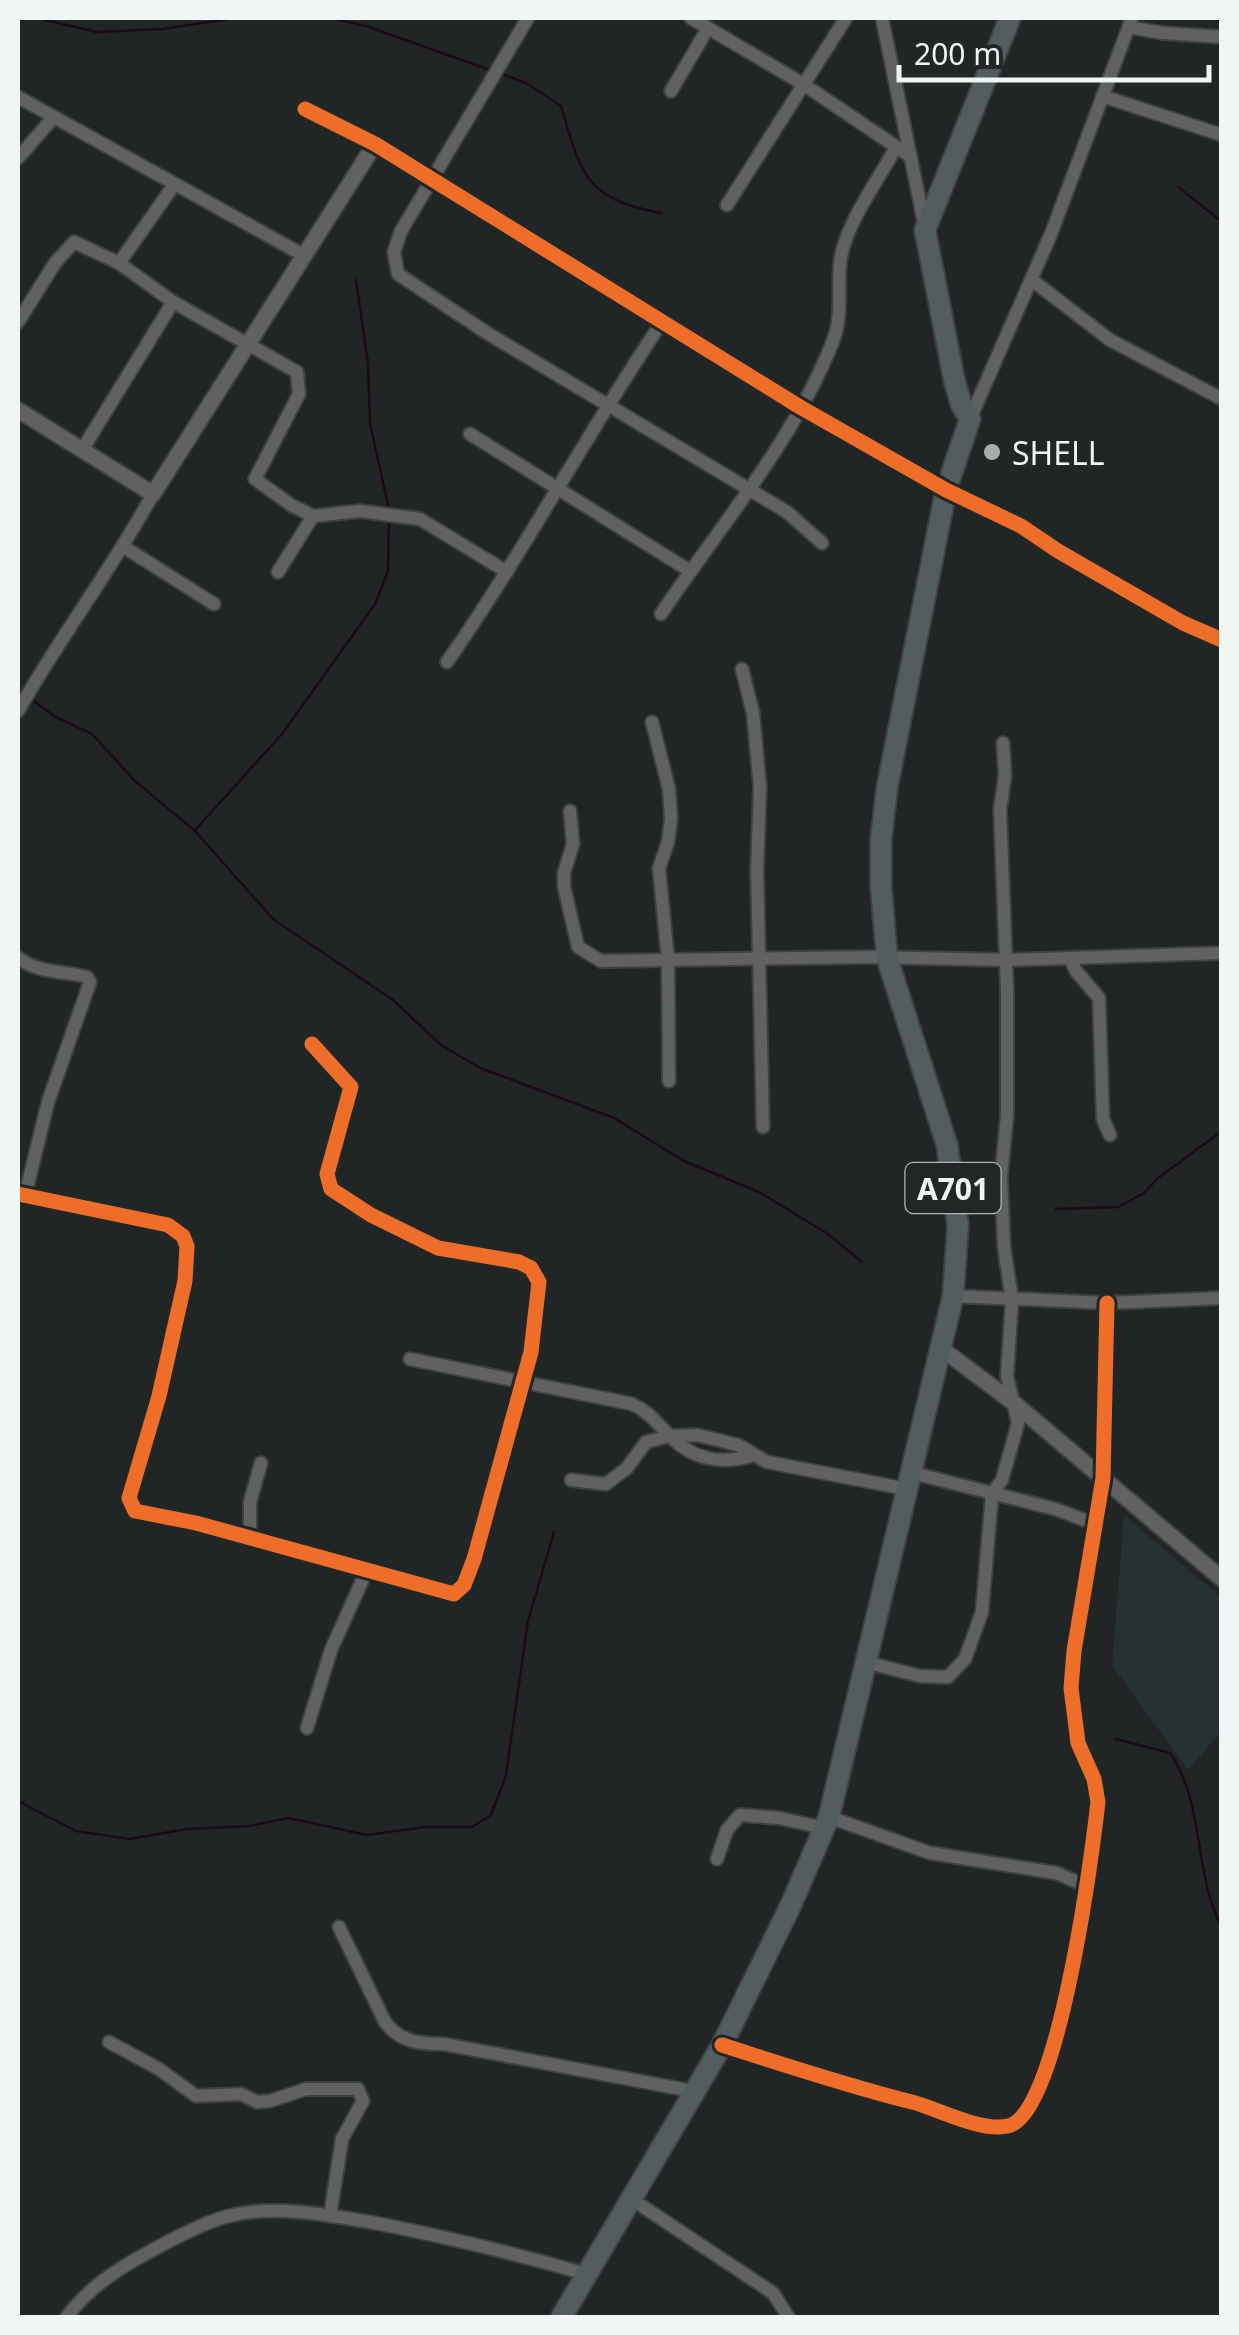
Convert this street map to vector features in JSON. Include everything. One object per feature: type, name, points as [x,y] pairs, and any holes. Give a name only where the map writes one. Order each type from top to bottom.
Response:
[{"type":"main road","points":[[970,418],[961,404],[954,379],[926,230],[1010,18]]},
{"type":"main road","name":"A701","points":[[561,2318],[722,2045],[826,1822],[942,1349],[953,1296],[958,1225],[947,1145],[887,958],[880,887],[887,788],[946,490],[970,418]]},
{"type":"street","points":[[528,18],[400,231],[394,252],[398,274],[457,314],[795,517],[822,544]]},
{"type":"street","points":[[691,18],[803,84],[910,156]]},
{"type":"street","points":[[727,205],[846,18]]},
{"type":"street","points":[[882,18],[926,230]]},
{"type":"street","points":[[970,418],[1032,280],[1130,22],[1162,34],[1222,37]]},
{"type":"street","points":[[670,91],[708,28]]},
{"type":"street","points":[[18,96],[304,256]]},
{"type":"street","points":[[1102,96],[1222,136]]},
{"type":"street","points":[[304,109],[375,144],[800,407],[946,490],[1021,526],[1183,623],[1222,640]]},
{"type":"street","points":[[18,158],[53,118]]},
{"type":"street","points":[[18,711],[375,144]]},
{"type":"street","points":[[660,614],[748,490],[800,407],[836,330],[845,240],[896,147]]},
{"type":"street","points":[[119,263],[174,185]]},
{"type":"street","points":[[18,322],[55,263],[74,242],[119,263],[172,302],[292,367],[300,377],[286,423],[255,479],[312,516],[360,511],[420,519],[507,572]]},
{"type":"street","points":[[1032,280],[1110,340],[1222,399]]},
{"type":"street","points":[[82,450],[172,302]]},
{"type":"street","points":[[446,662],[507,572],[606,405],[662,322]]},
{"type":"street","points":[[18,410],[153,494]]},
{"type":"street","points":[[470,434],[690,572]]},
{"type":"street","points":[[278,572],[312,516]]},
{"type":"street","points":[[124,547],[214,604]]},
{"type":"street","points":[[742,669],[752,713],[760,787],[757,869],[762,1127]]},
{"type":"street","points":[[652,722],[669,789],[668,842],[659,868],[668,960],[669,1081]]},
{"type":"street","points":[[866,1662],[920,1676],[948,1677],[965,1660],[985,1596],[992,1494],[1002,1480],[1018,1423],[1007,1376],[1012,1300],[1004,1247],[1001,1176],[1007,1116],[1000,810],[1004,742]]},
{"type":"street","points":[[570,811],[573,844],[564,886],[578,947],[602,961],[1004,960],[1222,953]]},
{"type":"street","points":[[18,958],[34,968],[70,972],[88,977],[90,982],[21,1195],[168,1226],[182,1236],[188,1261],[164,1380],[130,1504],[147,1516],[196,1523],[454,1594],[462,1590],[482,1532],[523,1380],[536,1322],[539,1282],[531,1268],[496,1256],[438,1248],[355,1207],[331,1190],[327,1174],[351,1087],[312,1044]]},
{"type":"street","points":[[1070,958],[1099,998],[1103,1118],[1110,1136]]},
{"type":"street","points":[[953,1296],[1107,1303],[1222,1298]]},
{"type":"street","points":[[722,2045],[955,2118],[1012,2126],[1031,2106],[1052,2053],[1068,1994],[1088,1886],[1089,1852],[1098,1802],[1094,1779],[1078,1743],[1071,1688],[1104,1478],[1107,1303]]},
{"type":"street","points":[[942,1349],[1014,1403],[1222,1579]]},
{"type":"street","points":[[410,1359],[632,1404],[697,1435],[738,1445],[778,1465],[992,1494],[1055,1509],[1098,1525]]},
{"type":"street","points":[[652,1416],[670,1436],[713,1460],[738,1460],[754,1455]]},
{"type":"street","points":[[571,1480],[606,1484],[627,1468],[646,1442],[697,1435]]},
{"type":"street","points":[[250,1538],[250,1502],[261,1463]]},
{"type":"street","points":[[307,1728],[331,1650],[368,1570]]},
{"type":"street","points":[[717,1859],[728,1830],[740,1815],[826,1822],[930,1853],[1056,1874],[1088,1886]]},
{"type":"street","points":[[339,1926],[394,2034],[420,2044],[444,2044],[692,2092]]},
{"type":"street","points":[[108,2042],[159,2069],[196,2096],[241,2094],[257,2102],[306,2089],[358,2088],[363,2101],[342,2139],[330,2216]]},
{"type":"street","points":[[630,2198],[773,2293],[790,2318]]},
{"type":"street","points":[[66,2318],[76,2303],[114,2270],[218,2219],[253,2212],[330,2216],[490,2246],[586,2274]]},
{"type":"shaded area","points":[[1124,1516],[1221,1597],[1221,1732],[1188,1770],[1112,1665]]},
{"type":"waterway","points":[[37,18],[97,32],[162,29],[236,18]]},
{"type":"waterway","points":[[331,18],[366,26],[490,70]]},
{"type":"waterway","points":[[502,74],[526,83],[561,106],[581,166],[601,191],[635,207],[661,213]]},
{"type":"waterway","points":[[1178,187],[1222,222]]},
{"type":"waterway","points":[[356,280],[368,363],[370,423],[389,510]]},
{"type":"waterway","points":[[196,829],[282,734],[375,604],[388,571],[389,518]]},
{"type":"waterway","points":[[31,699],[54,716],[92,734],[135,781],[195,831],[273,919],[393,1000],[441,1045],[480,1068],[614,1118],[684,1161],[759,1192],[828,1234],[862,1262]]},
{"type":"waterway","points":[[1056,1209],[1118,1207],[1144,1193],[1158,1178],[1222,1131]]},
{"type":"waterway","points":[[18,1801],[76,1831],[130,1839],[289,1818],[367,1835],[425,1827],[472,1827],[491,1815],[506,1775],[528,1621],[554,1532]]},
{"type":"waterway","points":[[1116,1739],[1170,1753],[1189,1794],[1207,1884],[1222,1928]]},
{"type":"cycle path","points":[[305,109],[375,144],[800,407],[946,490],[1021,526],[1183,623],[1222,640]]},
{"type":"cycle path","points":[[18,1194],[168,1225],[183,1236],[187,1246],[185,1281],[159,1396],[129,1498],[135,1511],[196,1523],[454,1594],[464,1585],[474,1559],[531,1352],[539,1282],[531,1268],[519,1262],[438,1248],[371,1215],[331,1189],[327,1174],[351,1087],[312,1044]]},
{"type":"cycle path","points":[[722,2045],[985,2126],[1008,2126],[1026,2111],[1043,2078],[1070,1979],[1098,1802],[1094,1779],[1078,1743],[1071,1688],[1103,1478],[1107,1303]]},
{"type":"place","name":"SHELL","points":[[992,452]]}]
